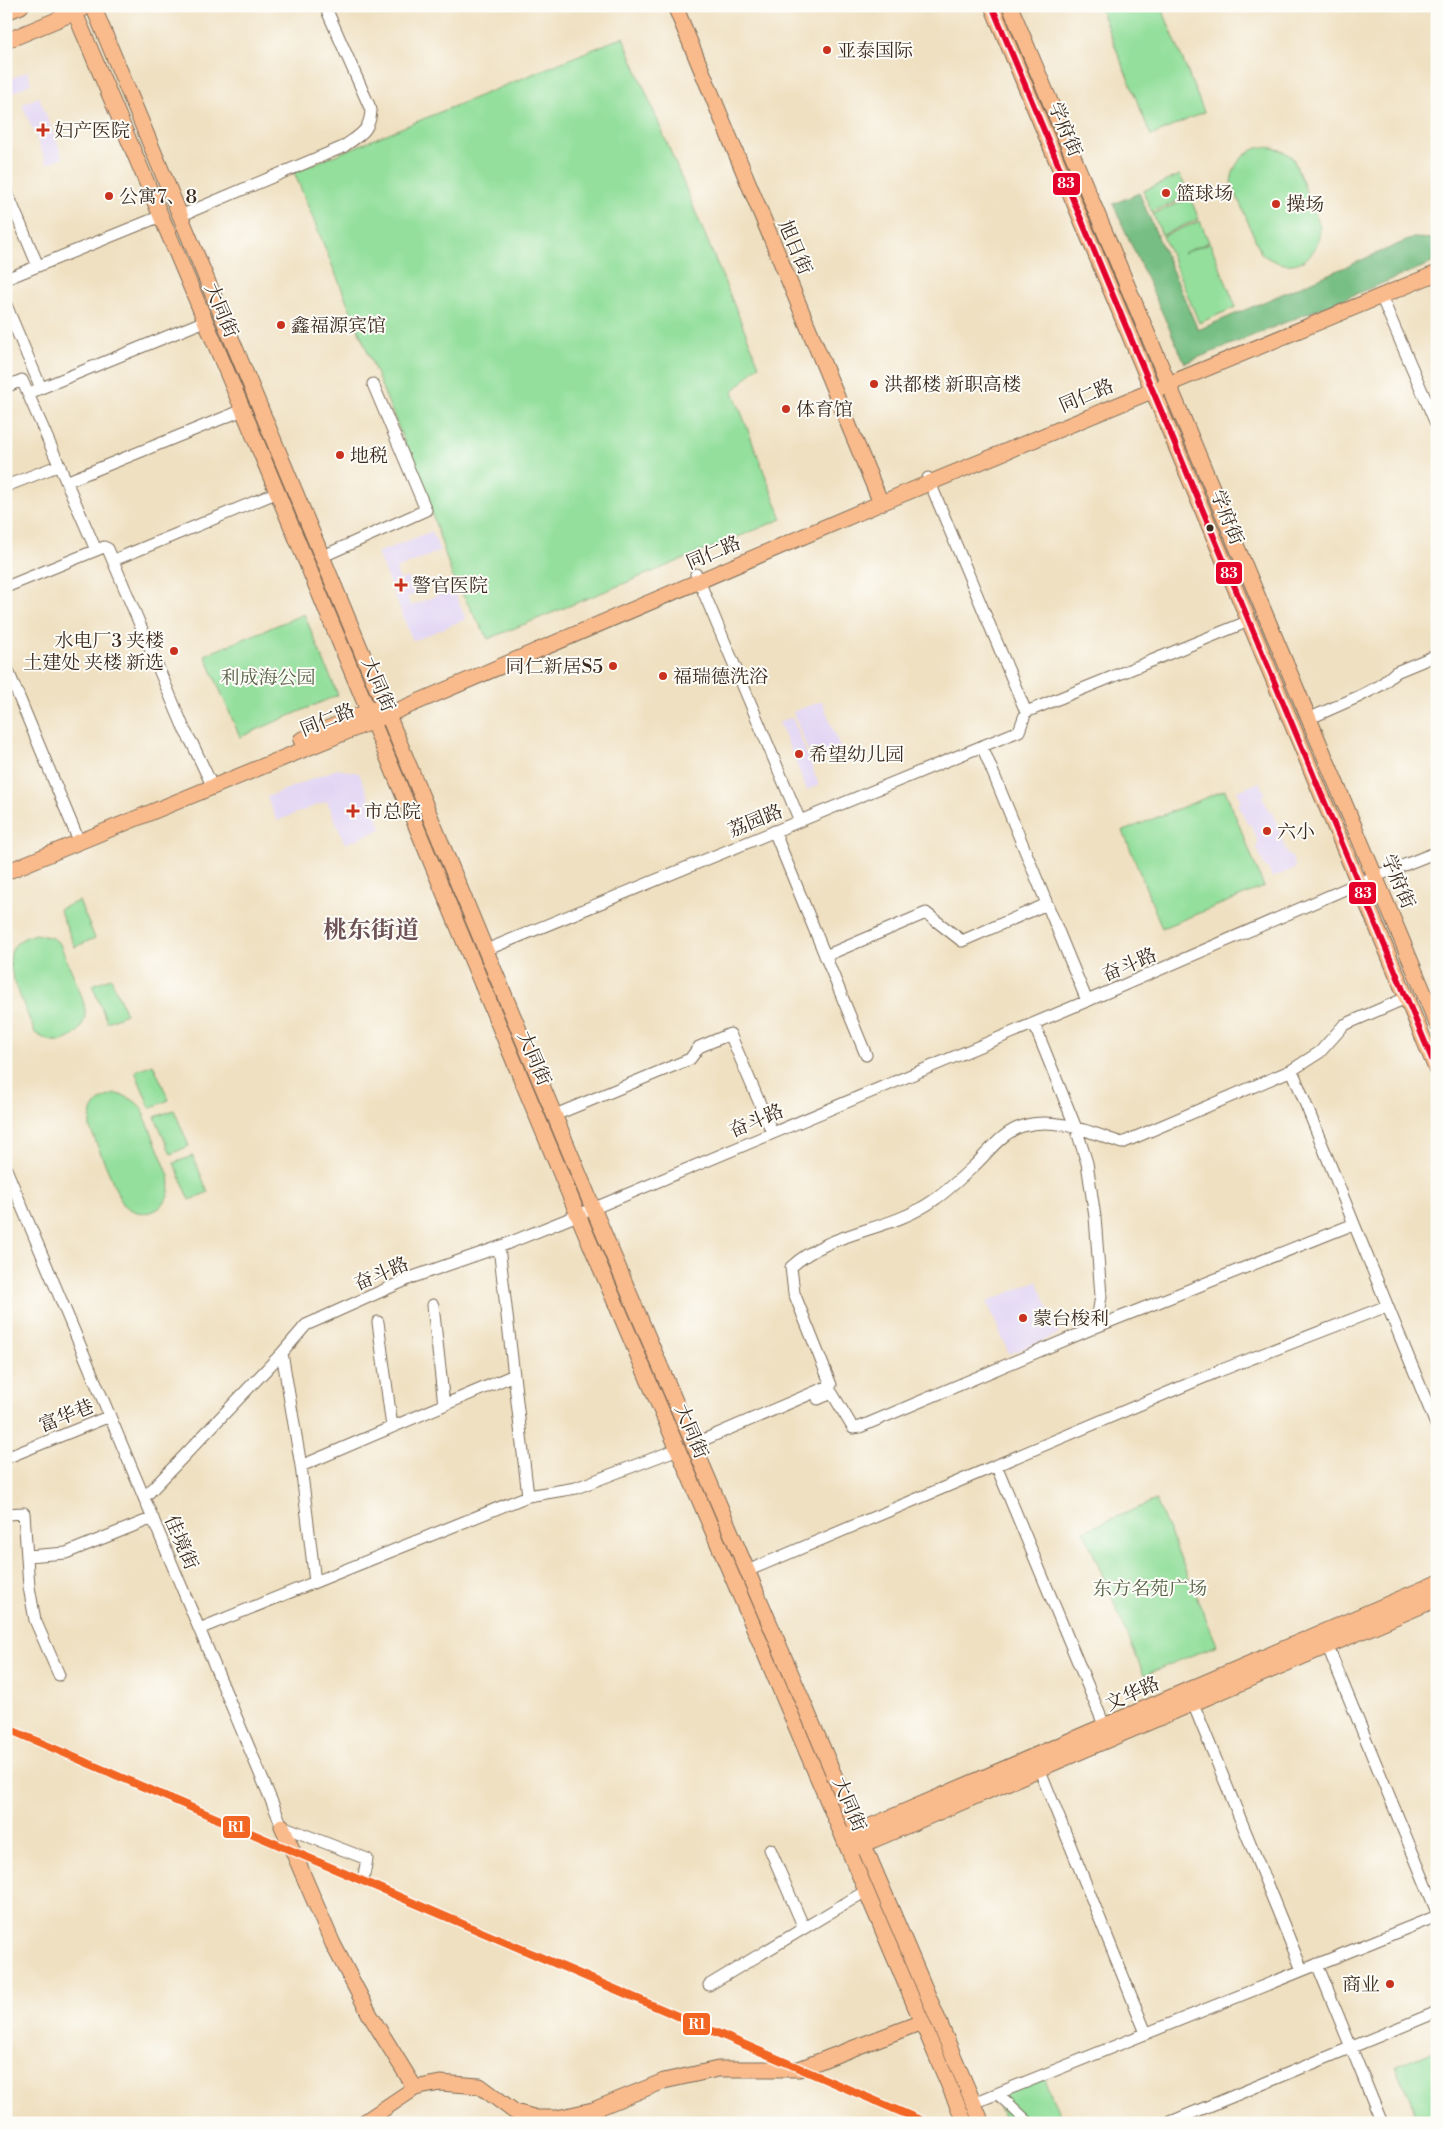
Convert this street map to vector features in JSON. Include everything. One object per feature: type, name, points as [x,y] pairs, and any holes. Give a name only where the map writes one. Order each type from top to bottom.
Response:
[{"type":"main road","points":[[6,12],[21,6]]},
{"type":"main road","name":"大同街","points":[[93,6],[593,1208],[982,2123]]},
{"type":"main road","name":"旭日街","points":[[675,6],[880,501]]},
{"type":"main road","name":"学府街","points":[[992,6],[1437,1071]]},
{"type":"main road","name":"学府街","points":[[1010,6],[1435,1017]]},
{"type":"main road","points":[[6,41],[78,8]]},
{"type":"main road","name":"大同街","points":[[78,8],[161,216],[578,1215],[965,2123]]},
{"type":"main road","name":"同仁路","points":[[6,872],[698,577],[1437,266]]},
{"type":"main road","name":"同仁路","points":[[1166,380],[1437,273]]},
{"type":"main road","name":"同仁路","points":[[6,863],[208,779],[371,716]]},
{"type":"main road","name":"文华路","points":[[862,1837],[1324,1639],[1437,1583]]},
{"type":"main road","name":"文华路","points":[[1324,1639],[1437,1599]]},
{"type":"main road","name":"文华路","points":[[862,1837],[1039,1768],[1107,1732]]},
{"type":"main road","points":[[282,1826],[334,1944],[362,1999],[415,2088]]},
{"type":"main road","points":[[846,1845],[862,1837]]},
{"type":"main road","points":[[363,2123],[415,2088],[440,2083],[480,2086],[515,2112],[548,2119],[593,2110],[664,2081],[718,2069],[799,2069],[922,2022]]},
{"type":"street","points":[[180,216],[343,147],[360,134],[370,123],[371,110],[325,6]]},
{"type":"street","points":[[6,190],[38,266]]},
{"type":"street","points":[[6,279],[161,216]]},
{"type":"street","points":[[1381,296],[1437,426]]},
{"type":"street","points":[[6,305],[41,388]]},
{"type":"street","points":[[29,393],[205,321]]},
{"type":"street","points":[[6,387],[22,380],[68,481],[96,550]]},
{"type":"street","points":[[321,557],[426,510],[373,384]]},
{"type":"street","points":[[68,481],[243,410]]},
{"type":"street","points":[[6,486],[60,465]]},
{"type":"street","points":[[929,480],[1026,712],[1249,621]]},
{"type":"street","points":[[114,560],[276,493]]},
{"type":"street","points":[[6,587],[96,550],[108,549],[185,731],[208,779]]},
{"type":"street","points":[[698,577],[800,821]]},
{"type":"street","points":[[1308,718],[1381,685],[1396,672],[1437,655]]},
{"type":"street","points":[[6,666],[10,685],[76,834]]},
{"type":"street","name":"荔园路","points":[[486,950],[1019,731],[1026,712]]},
{"type":"street","points":[[982,746],[1087,1001]]},
{"type":"street","points":[[774,831],[866,1055]]},
{"type":"street","name":"奋斗路","points":[[144,1498],[282,1353],[306,1325],[413,1277],[499,1247],[578,1215],[772,1132],[1034,1024],[1359,883],[1437,852]]},
{"type":"street","points":[[825,956],[926,913],[962,941],[1047,904]]},
{"type":"street","points":[[696,1447],[831,1386],[794,1293],[791,1267],[803,1256],[830,1241],[903,1218],[933,1201],[975,1165],[1002,1138],[1021,1126],[1041,1122],[1055,1122],[1122,1143],[1292,1070],[1320,1052],[1344,1025],[1406,998]]},
{"type":"street","points":[[1034,1024],[1076,1128],[1087,1163],[1101,1296],[1096,1328]]},
{"type":"street","points":[[555,1115],[690,1059],[699,1047],[730,1034],[772,1132]]},
{"type":"street","points":[[1292,1070],[1437,1427]]},
{"type":"street","name":"佳境街","points":[[6,1169],[282,1826]]},
{"type":"street","points":[[696,1447],[832,1393],[853,1428],[860,1426],[1354,1224]]},
{"type":"street","points":[[499,1247],[528,1496]]},
{"type":"street","points":[[433,1305],[444,1405]]},
{"type":"street","points":[[747,1571],[1219,1371],[1387,1306]]},
{"type":"street","points":[[378,1322],[392,1427]]},
{"type":"street","points":[[282,1353],[300,1466],[315,1582]]},
{"type":"street","points":[[300,1466],[514,1375]]},
{"type":"street","name":"富华巷","points":[[6,1458],[110,1416]]},
{"type":"street","points":[[199,1629],[528,1496],[576,1488],[678,1449]]},
{"type":"street","points":[[996,1465],[1107,1732]]},
{"type":"street","points":[[6,1514],[24,1513],[29,1587],[35,1620],[59,1675]]},
{"type":"street","points":[[28,1556],[66,1553],[153,1518]]},
{"type":"street","points":[[1324,1639],[1437,1912]]},
{"type":"street","points":[[1190,1697],[1302,1970]]},
{"type":"street","points":[[1039,1768],[1146,2033]]},
{"type":"street","points":[[282,1826],[367,1859],[363,1880]]},
{"type":"street","points":[[770,1849],[804,1928]]},
{"type":"street","points":[[709,1985],[866,1891]]},
{"type":"street","points":[[974,2104],[1437,1916]]},
{"type":"street","points":[[1317,1964],[1382,2123]]},
{"type":"street","points":[[1168,2123],[1437,2012]]},
{"type":"street","points":[[998,2094],[1029,2123]]},
{"type":"shaded area","points":[[28,71],[31,83],[9,95],[12,103],[6,105],[6,81]]},
{"type":"shaded area","name":"妇产医院","points":[[39,97],[63,157],[47,164],[22,104]]},
{"type":"shaded area","name":"警官医院","points":[[432,531],[440,551],[396,569],[400,580],[408,577],[415,594],[407,597],[411,606],[453,589],[466,619],[413,641],[377,553]]},
{"type":"shaded area","points":[[822,701],[842,752],[813,763],[793,712]]},
{"type":"shaded area","name":"希望幼儿园","points":[[792,717],[819,785],[807,790],[779,722]]},
{"type":"shaded area","name":"市总院","points":[[337,769],[359,773],[382,829],[345,844],[327,801],[277,821],[267,797]]},
{"type":"shaded area","name":"六小","points":[[1260,782],[1265,794],[1262,796],[1270,813],[1273,812],[1288,856],[1291,856],[1296,868],[1272,878],[1256,846],[1259,844],[1251,824],[1248,825],[1238,803],[1241,802],[1237,791]]},
{"type":"shaded area","name":"蒙台梭利","points":[[1037,1281],[1059,1334],[1009,1354],[987,1302]]},
{"type":"green space","points":[[1099,6],[1161,6],[1204,112],[1151,136]]},
{"type":"green space","points":[[623,37],[759,365],[733,391],[782,519],[488,639],[453,578],[426,495],[294,172]]},
{"type":"green space","name":"操场","points":[[1260,147],[1278,149],[1293,158],[1320,226],[1319,238],[1315,249],[1301,262],[1282,264],[1261,253],[1231,182],[1234,170],[1240,160],[1248,153]]},
{"type":"green space","name":"篮球场","points":[[1180,175],[1189,196],[1152,212],[1143,191]]},
{"type":"green space","points":[[1139,193],[1198,330],[1413,238],[1437,239],[1437,261],[1185,363],[1113,204]]},
{"type":"green space","name":"篮球场","points":[[1190,198],[1199,219],[1162,235],[1153,214]]},
{"type":"green space","points":[[1200,221],[1209,242],[1183,253],[1210,243],[1236,307],[1199,323],[1163,236]]},
{"type":"green space","name":"利成海公园","points":[[304,614],[338,695],[240,737],[205,655]]},
{"type":"green space","points":[[1225,790],[1264,887],[1162,928],[1123,831]]},
{"type":"green space","points":[[79,901],[95,938],[75,947],[59,909]]},
{"type":"green space","points":[[35,934],[53,938],[60,944],[84,1004],[85,1014],[81,1027],[68,1039],[51,1040],[35,1033],[12,975],[10,958],[12,950],[24,938]]},
{"type":"green space","points":[[111,978],[126,1014],[107,1022],[92,985]]},
{"type":"green space","points":[[153,1064],[169,1100],[150,1108],[135,1071]]},
{"type":"green space","points":[[116,1094],[130,1098],[141,1107],[169,1176],[170,1187],[168,1197],[157,1210],[140,1213],[122,1204],[90,1128],[91,1115],[95,1105],[104,1098]]},
{"type":"green space","points":[[174,1110],[189,1146],[171,1154],[155,1117]]},
{"type":"green space","points":[[193,1156],[208,1192],[190,1200],[174,1163]]},
{"type":"green space","name":"东方名苑广场","points":[[1156,1500],[1217,1645],[1144,1675],[1084,1531]]},
{"type":"green space","points":[[1437,2050],[1437,2123],[1419,2123],[1396,2066]]},
{"type":"green space","points":[[1043,2075],[1063,2123],[1005,2123],[999,2108],[1002,2106],[998,2094]]},
{"type":"transit line","name":"83","points":[[992,6],[1437,1071]]},
{"type":"transit line","name":"R1","points":[[6,1728],[927,2123]]},
{"type":"place","name":"亚泰国际","points":[[827,50]]},
{"type":"place","name":"妇产医院","points":[[43,130]]},
{"type":"place","name":"篮球场","points":[[1166,193]]},
{"type":"place","name":"公寓7、8","points":[[109,196]]},
{"type":"place","name":"操场","points":[[1276,204]]},
{"type":"place","name":"鑫福源宾馆","points":[[281,325]]},
{"type":"place","name":"洪都楼 新职高楼","points":[[874,384]]},
{"type":"place","name":"体育馆","points":[[786,409]]},
{"type":"place","name":"地税","points":[[340,455]]},
{"type":"place","name":"警官医院","points":[[401,585]]},
{"type":"place","name":"水电厂3 夹楼 土建处 夹楼 新选","points":[[174,651]]},
{"type":"place","name":"同仁新居S5","points":[[613,666]]},
{"type":"place","name":"福瑞德洗浴","points":[[663,676]]},
{"type":"place","name":"希望幼儿园","points":[[799,754]]},
{"type":"place","name":"市总院","points":[[353,811]]},
{"type":"place","name":"六小","points":[[1267,831]]},
{"type":"place","name":"蒙台梭利","points":[[1023,1318]]},
{"type":"place","name":"商业","points":[[1390,1984]]},
{"type":"district","name":"桃东街道","points":[[371,930]]}]
